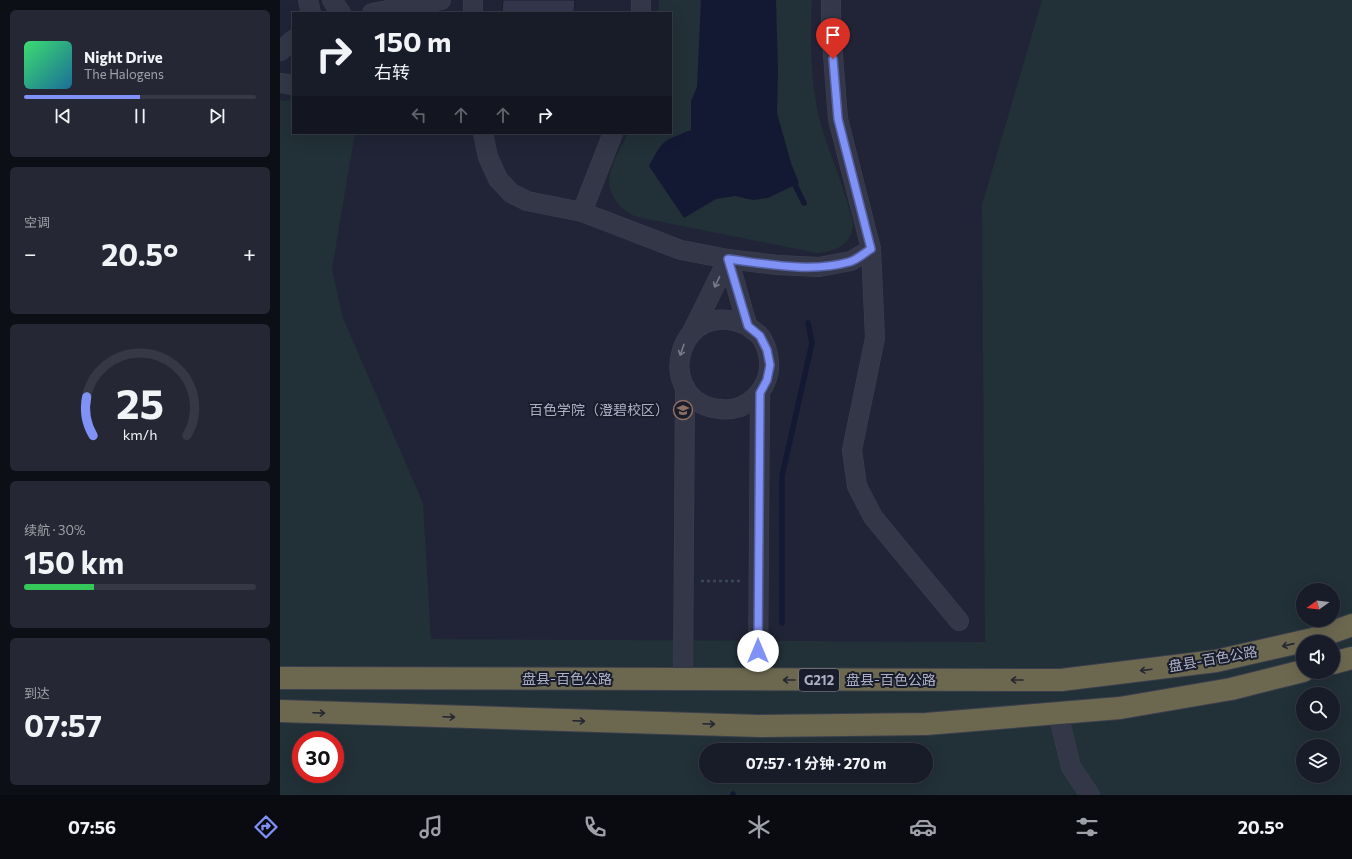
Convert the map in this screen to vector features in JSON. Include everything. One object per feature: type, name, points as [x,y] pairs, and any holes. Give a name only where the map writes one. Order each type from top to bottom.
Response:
[{"type":"highway","name":"盘县-百色公路","points":[[280,678],[1060,680],[1216,661],[1313,639],[1352,625]]},
{"type":"highway","points":[[1340,661],[1352,658]]},
{"type":"highway","points":[[280,711],[759,726],[926,724],[1120,708],[1231,689],[1296,673]]},
{"type":"street","points":[[308,0],[311,12]]},
{"type":"street","points":[[332,0],[340,12]]},
{"type":"street","points":[[377,12],[441,0]]},
{"type":"street","points":[[473,0],[473,12]]},
{"type":"street","points":[[641,0],[641,12]]},
{"type":"street","points":[[831,0],[831,30],[838,119],[871,249],[875,338],[852,450],[857,486],[873,517],[959,620]]},
{"type":"street","points":[[280,51],[292,41]]},
{"type":"street","points":[[280,83],[292,85]]},
{"type":"street","points":[[483,134],[491,162],[498,179],[511,193],[527,201],[582,212],[681,250],[728,259],[819,268],[851,261],[871,249]]},
{"type":"street","points":[[582,212],[613,134]]},
{"type":"street","points":[[728,259],[748,326]]},
{"type":"street","points":[[692,332],[705,323],[719,319],[734,320],[748,326],[760,336],[767,350],[770,365],[767,380],[760,393],[749,403],[735,408],[721,410],[706,406],[694,398],[685,387],[680,373],[679,358],[684,344],[692,332],[728,259]]},
{"type":"street","points":[[683,679],[685,387]]},
{"type":"street","points":[[758,679],[760,393]]},
{"type":"street","points":[[1058,714],[1071,767],[1090,795]]},
{"type":"path","points":[[684,581],[758,581]]},
{"type":"shaded area","points":[[659,0],[812,0],[811,50],[813,83],[819,116],[853,222],[852,232],[849,238],[841,246],[830,251],[817,253],[637,217],[625,211],[620,206],[612,194],[609,180],[611,168],[615,158],[627,134],[672,134],[672,12],[658,12]]},
{"type":"shaded area","points":[[1042,0],[1352,0],[1352,795],[280,795],[280,99],[282,101],[292,99],[292,134],[355,134],[332,269],[343,318],[423,503],[431,639],[985,642],[982,205]]},
{"type":"water","points":[[701,0],[776,0],[778,70],[777,113],[791,163],[799,183],[768,198],[753,200],[735,196],[716,199],[684,218],[649,166],[661,145],[669,139],[691,130],[691,101],[697,87]]},
{"type":"building","points":[[503,0],[575,0],[574,12],[502,12]]},
{"type":"waterway","points":[[792,179],[804,203]]},
{"type":"waterway","points":[[782,623],[782,476],[812,343],[808,323]]},
{"type":"place","name":"百色学院（澄碧校区）","points":[[683,410]]},
{"type":"route","points":[[758,651],[760,393],[767,380],[770,365],[767,350],[760,336],[748,326],[728,259],[819,268],[851,261],[871,249],[838,119],[833,59]]}]
